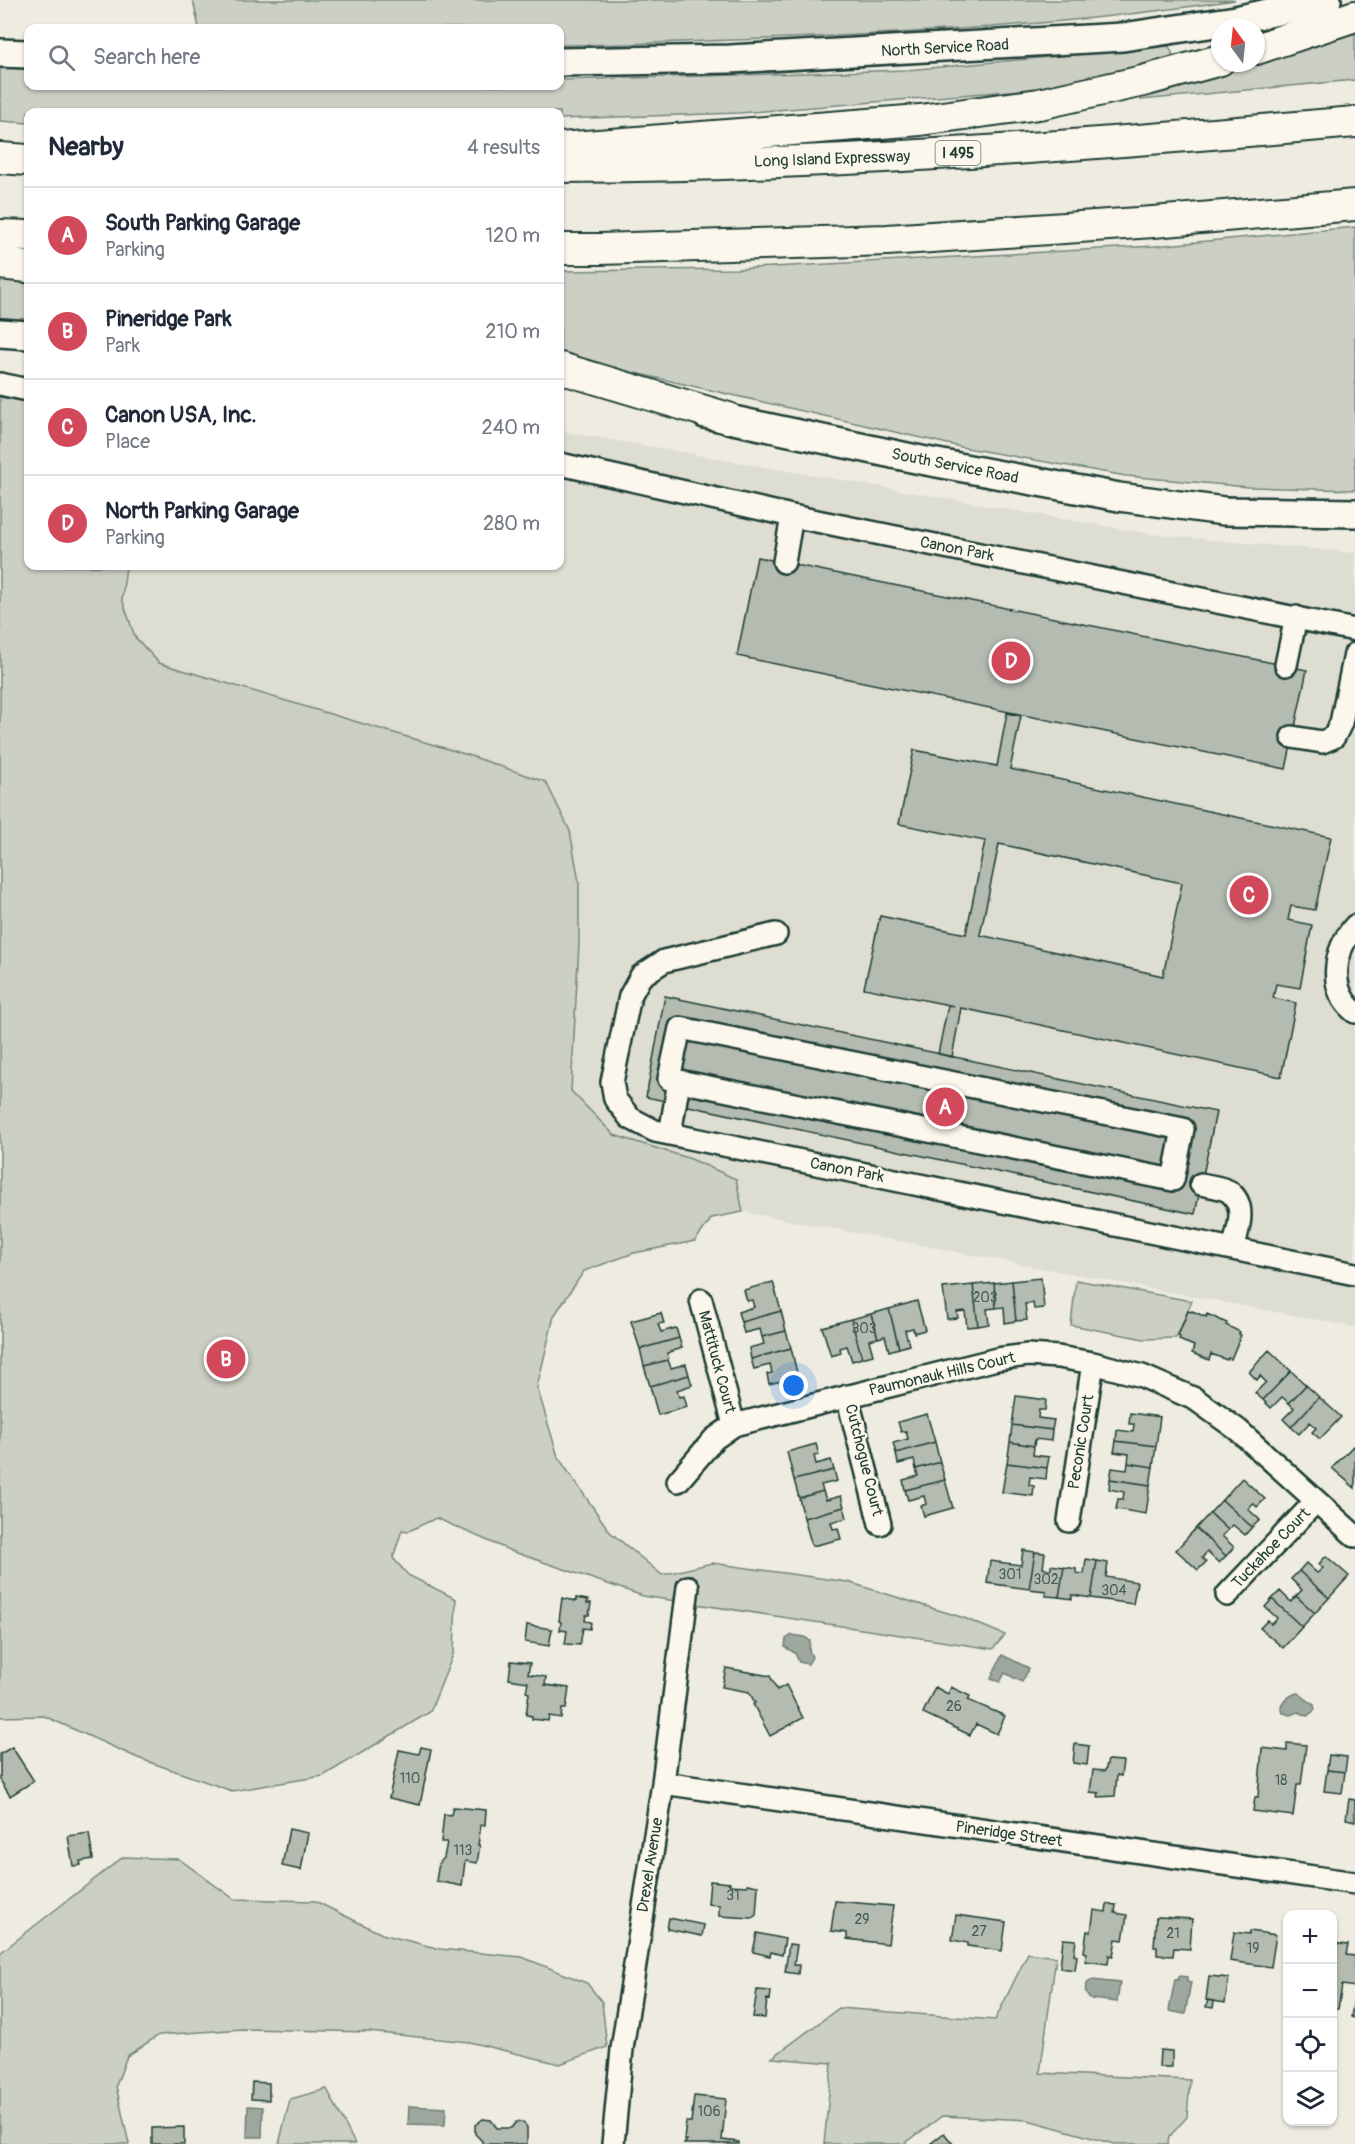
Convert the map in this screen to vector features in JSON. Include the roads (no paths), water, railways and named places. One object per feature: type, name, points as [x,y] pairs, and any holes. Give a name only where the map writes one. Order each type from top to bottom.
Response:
[{"type":"highway","points":[[1265,46],[1355,16]]},
{"type":"highway","points":[[564,148],[920,120],[1027,106],[1143,81],[1211,62]]},
{"type":"highway","name":"Long Island Expressway","points":[[564,167],[883,158],[1147,140],[1355,122]]},
{"type":"highway","points":[[0,158],[24,160]]},
{"type":"highway","points":[[564,249],[887,240],[1153,222],[1355,205]]},
{"type":"highway","points":[[0,235],[24,236]]},
{"type":"highway","points":[[0,264],[24,267]]},
{"type":"highway","points":[[564,369],[728,418]]},
{"type":"main road","name":"North Service Road","points":[[564,62],[741,58],[1123,37],[1236,20],[1327,0]]},
{"type":"main road","points":[[0,52],[24,54]]},
{"type":"main road","points":[[0,333],[24,335]]},
{"type":"main road","name":"South Service Road","points":[[564,385],[921,460],[1119,496],[1224,511],[1355,513]]},
{"type":"street","points":[[0,384],[24,389]]},
{"type":"street","name":"Canon Park","points":[[564,465],[792,516],[1355,630]]},
{"type":"street","points":[[784,562],[792,516]]},
{"type":"street","points":[[1286,665],[1296,617]]},
{"type":"street","points":[[1293,737],[1322,742],[1334,737],[1341,723],[1355,654]]},
{"type":"street","points":[[1355,927],[1345,938],[1337,957],[1336,976],[1341,994],[1355,1012]]},
{"type":"street","name":"Canon Park","points":[[776,934],[664,961],[641,976],[630,996],[612,1082],[615,1099],[630,1118],[655,1131],[1355,1274]]},
{"type":"street","points":[[680,1028],[1183,1129],[1173,1180],[679,1081],[669,1079],[680,1028]]},
{"type":"street","points":[[670,1134],[679,1081]]},
{"type":"street","points":[[1201,1184],[1228,1191],[1237,1200],[1240,1212],[1233,1248]]},
{"type":"street","name":"Mattituck Court","points":[[701,1300],[734,1425]]},
{"type":"street","name":"Paumonauk Hills Court","points":[[678,1482],[714,1439],[734,1425],[997,1359],[1028,1356],[1058,1357],[1142,1376],[1195,1399],[1238,1430],[1355,1536]]},
{"type":"street","name":"Peconic Court","points":[[1069,1521],[1093,1364]]},
{"type":"street","name":"Cutchogue Court","points":[[847,1396],[880,1524]]},
{"type":"street","name":"Tuckahoe Court","points":[[1227,1595],[1316,1501]]},
{"type":"street","name":"Drexel Avenue","points":[[613,2144],[622,2049],[663,1783],[688,1587]]},
{"type":"street","name":"Pineridge Street","points":[[663,1783],[1355,1883]]},
{"type":"place","name":"North Parking Garage","points":[[1011,661]]},
{"type":"place","name":"Canon USA, Inc.","points":[[1249,895]]},
{"type":"place","name":"South Parking Garage","points":[[945,1107]]},
{"type":"place","name":"Pineridge Park","points":[[226,1359]]}]
